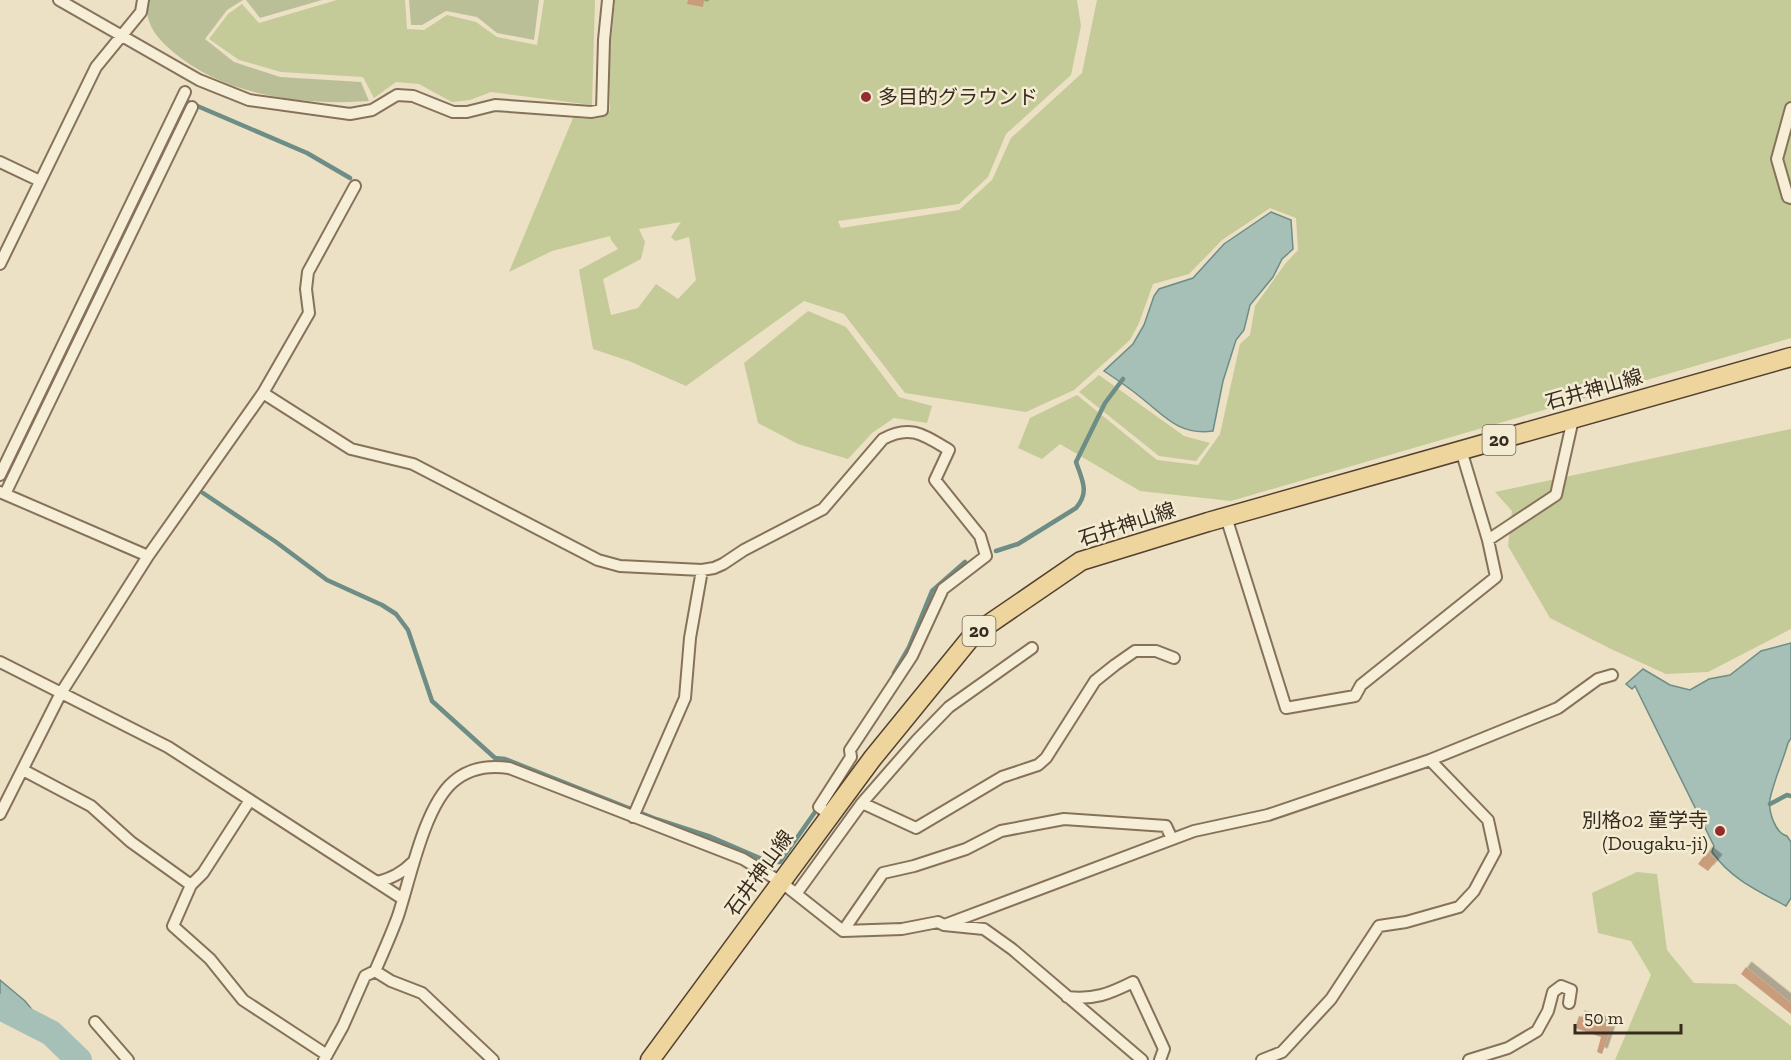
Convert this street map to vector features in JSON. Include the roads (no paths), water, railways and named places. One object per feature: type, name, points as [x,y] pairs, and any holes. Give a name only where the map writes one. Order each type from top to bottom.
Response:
[{"type":"main road","name":"石井神山線","points":[[650,1060],[872,759],[973,635],[1081,561],[1226,517],[1791,357]]},
{"type":"street","points":[[0,264],[96,67],[141,12],[143,0]]},
{"type":"street","points":[[62,1],[200,80],[249,100],[350,114],[372,110],[397,95],[413,96],[453,112],[467,112],[495,105],[591,112],[602,110],[604,40],[608,0]]},
{"type":"street","points":[[0,475],[185,92]]},
{"type":"street","points":[[148,556],[2,493],[54,393],[192,107]]},
{"type":"street","points":[[1791,108],[1777,159],[1788,197],[1791,198]]},
{"type":"street","points":[[0,162],[40,181]]},
{"type":"street","points":[[0,814],[61,693],[148,556],[263,393],[309,313],[306,289],[308,272],[355,186]]},
{"type":"street","points":[[42,387],[54,393]]},
{"type":"street","points":[[263,393],[351,449],[413,464],[598,560],[620,566],[702,570],[723,564],[744,550],[823,509],[883,439],[896,432],[908,430],[949,450],[935,480],[980,536],[986,556],[943,589],[912,656],[850,750],[851,756],[819,807],[830,815]]},
{"type":"street","points":[[1488,540],[1556,495],[1573,419]]},
{"type":"street","points":[[1226,517],[1286,708],[1355,696],[1361,685],[1496,576],[1488,540],[1461,450]]},
{"type":"street","points":[[635,812],[685,698],[690,638],[702,570]]},
{"type":"street","points":[[796,894],[862,803],[949,706],[1032,648]]},
{"type":"street","points":[[862,803],[916,828],[1002,777],[1038,765],[1046,758],[1095,681],[1135,651],[1156,651],[1174,658]]},
{"type":"street","points":[[0,662],[168,747],[403,899]]},
{"type":"street","points":[[944,925],[1194,831],[1268,815],[1430,760],[1558,708],[1598,679],[1612,675]]},
{"type":"street","points":[[1262,1060],[1282,1052],[1331,999],[1379,926],[1406,922],[1459,907],[1474,891],[1484,874],[1495,852],[1488,820],[1430,760]]},
{"type":"street","points":[[250,800],[203,873],[191,885],[173,926],[210,959],[243,1000],[326,1058],[365,976],[375,972],[398,916],[422,835],[439,801],[453,782],[478,768],[492,766],[509,768],[635,812],[743,858],[782,882],[843,932],[902,929],[938,922],[944,925],[984,929],[1142,1060]]},
{"type":"street","points":[[23,770],[91,806],[131,842],[191,885]]},
{"type":"street","points":[[843,932],[883,873],[914,866],[966,849],[1001,831],[1064,819],[1166,826],[1172,839]]},
{"type":"street","points":[[377,882],[392,878],[415,859]]},
{"type":"street","points":[[375,972],[391,981],[417,989],[493,1060]]},
{"type":"street","points":[[1067,997],[1085,999],[1109,994],[1133,982],[1164,1049],[1160,1060]]},
{"type":"street","points":[[1469,1060],[1509,1048],[1537,1031],[1548,1011],[1553,992],[1561,986],[1571,990],[1569,1004]]},
{"type":"street","points":[[95,1022],[128,1060]]},
{"type":"water","points":[[1271,212],[1291,220],[1293,249],[1282,259],[1273,277],[1250,305],[1244,330],[1236,340],[1223,381],[1213,431],[1201,432],[1181,427],[1164,417],[1131,389],[1104,371],[1133,344],[1144,325],[1154,296],[1159,289],[1193,278],[1224,244]]},
{"type":"water","points":[[1791,643],[1791,738],[1770,799],[1771,815],[1776,826],[1791,842],[1791,898],[1786,906],[1736,877],[1712,852],[1714,846],[1635,686],[1632,689],[1626,684],[1643,669],[1670,685],[1690,690],[1709,679],[1730,675],[1761,651]]},
{"type":"water","points":[[0,980],[25,1001],[51,1033],[0,1007]]},
{"type":"waterway","points":[[64,358],[188,102],[307,153],[350,178]]},
{"type":"waterway","points":[[996,551],[1018,544],[1076,508],[1084,491],[1076,462],[1105,403],[1123,379]]},
{"type":"waterway","points":[[5,480],[36,416]]},
{"type":"waterway","points":[[203,493],[276,542],[327,580],[382,605],[396,614],[408,630],[432,701],[495,758],[505,759],[656,819],[711,837],[769,862],[780,862],[815,812]]},
{"type":"waterway","points":[[894,673],[909,647],[932,591],[965,562]]},
{"type":"waterway","points":[[1770,804],[1787,795],[1791,796]]},
{"type":"waterway","points":[[0,1007],[51,1033],[79,1060]]},
{"type":"place","name":"多目的グラウンド","points":[[866,97]]},
{"type":"place","name":"別格02 童学寺 (Dougaku-ji)","points":[[1720,831]]}]
